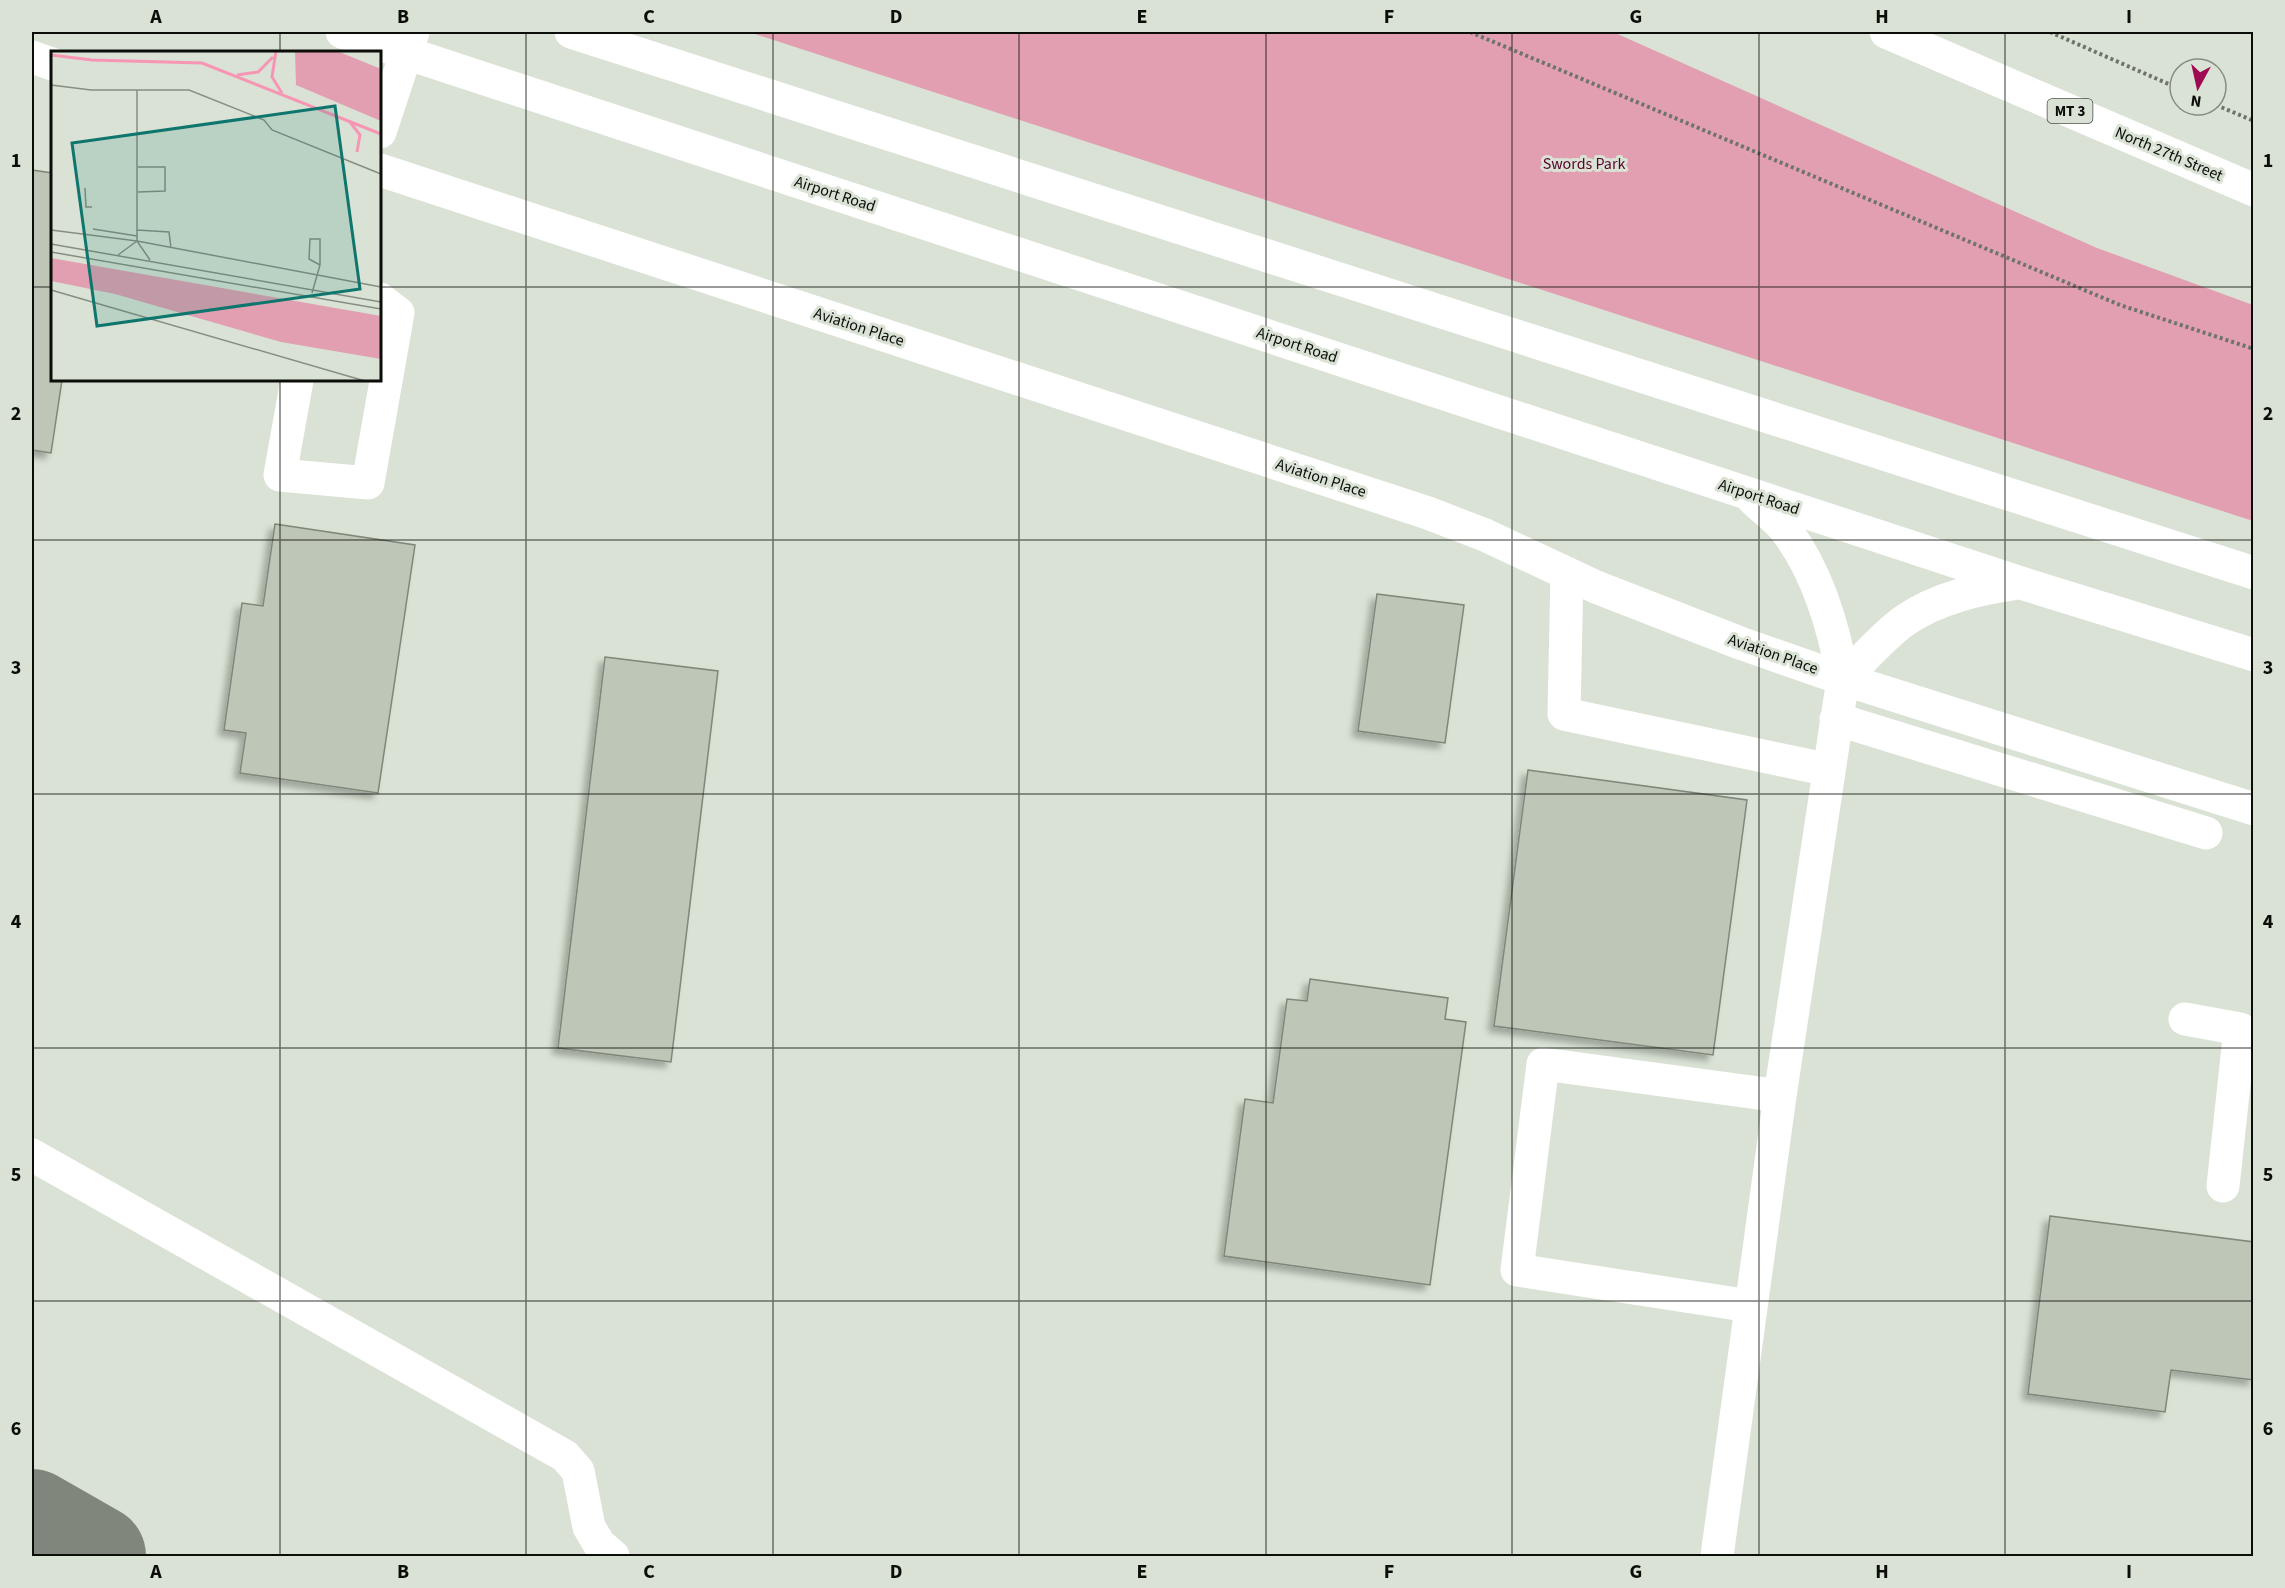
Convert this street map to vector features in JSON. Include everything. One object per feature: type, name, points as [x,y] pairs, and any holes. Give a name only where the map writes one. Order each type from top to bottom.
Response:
[{"type":"main road","name":"Airport Road","points":[[342,32],[409,42],[1746,493],[2021,583],[2253,655]]},
{"type":"main road","points":[[571,32],[2253,573]]},
{"type":"main road","name":"North 27th Street","points":[[1886,32],[2253,190]]},
{"type":"main road","points":[[381,129],[409,42]]},
{"type":"main road","points":[[32,57],[51,64]]},
{"type":"main road","name":"Aviation Place","points":[[381,170],[1428,513],[1485,535],[1567,573],[1740,643],[1843,679],[2253,809]]},
{"type":"main road","points":[[297,381],[280,475],[368,483],[398,313],[381,300]]},
{"type":"main road","points":[[1717,1557],[1780,1096],[1843,679],[1835,632],[1806,563],[1788,532],[1746,493]]},
{"type":"main road","points":[[1567,573],[1564,714],[1829,770]]},
{"type":"main road","points":[[1843,679],[1903,622],[1935,603],[1984,588],[2021,583]]},
{"type":"main road","points":[[1836,719],[2206,833]]},
{"type":"main road","points":[[2185,1019],[2240,1029],[2223,1186]]},
{"type":"main road","points":[[1750,1306],[1517,1270],[1544,1065],[1780,1096]]},
{"type":"main road","points":[[32,1155],[565,1456],[578,1471],[589,1527],[599,1544],[613,1557]]},
{"type":"path","points":[[1470,32],[2120,305],[2253,349]]},
{"type":"path","points":[[2050,32],[2168,84]]},
{"type":"path","points":[[2228,110],[2253,121]]},
{"type":"green space","name":"Swords Park","points":[[749,32],[1613,32],[2097,248],[2253,305],[2253,521]]},
{"type":"building","points":[[32,170],[51,173],[51,381],[62,381],[51,453],[32,450]]},
{"type":"building","points":[[275,524],[415,545],[378,793],[240,773],[246,733],[224,730],[242,603],[263,606]]},
{"type":"building","points":[[1377,594],[1464,605],[1445,743],[1358,731]]},
{"type":"building","points":[[605,657],[718,671],[671,1062],[558,1048]]},
{"type":"building","points":[[1528,770],[1747,800],[1713,1055],[1494,1026]]},
{"type":"building","points":[[1310,979],[1448,998],[1445,1019],[1466,1022],[1430,1285],[1224,1256],[1245,1099],[1273,1103],[1287,999],[1307,1001]]},
{"type":"building","points":[[2050,1216],[2254,1242],[2254,1380],[2171,1370],[2165,1412],[2028,1394]]},
{"type":"taxiway","points":[[32,1520],[95,1556]]}]
